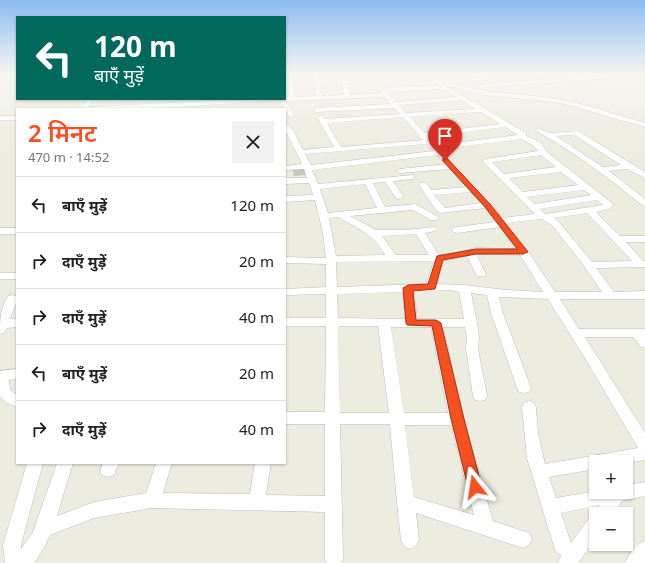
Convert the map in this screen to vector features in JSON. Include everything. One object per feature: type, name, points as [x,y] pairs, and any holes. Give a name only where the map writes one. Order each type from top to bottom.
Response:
[{"type":"street","points":[[161,108],[250,100]]},
{"type":"street","points":[[252,100],[263,108]]},
{"type":"street","points":[[286,100],[288,120],[292,134],[312,179],[328,238],[331,291],[334,559]]},
{"type":"street","points":[[310,100],[339,149]]},
{"type":"street","points":[[390,100],[501,222],[523,252],[576,333],[645,446]]},
{"type":"street","points":[[316,110],[370,110],[394,105],[441,100]]},
{"type":"street","points":[[457,230],[609,206],[542,153],[537,144],[523,137],[521,134],[467,100]]},
{"type":"street","points":[[550,100],[576,105],[645,125]]},
{"type":"street","points":[[323,121],[404,117],[482,110]]},
{"type":"street","points":[[0,124],[4,118],[16,118]]},
{"type":"street","points":[[286,198],[312,179],[507,125]]},
{"type":"street","points":[[538,130],[552,137],[601,170],[645,203]]},
{"type":"street","points":[[547,135],[575,133],[645,176]]},
{"type":"street","points":[[300,152],[431,145],[523,137]]},
{"type":"street","points":[[415,150],[431,145]]},
{"type":"street","points":[[542,153],[486,160],[534,207],[559,227],[610,295]]},
{"type":"street","points":[[400,171],[451,166]]},
{"type":"street","points":[[601,170],[630,166]]},
{"type":"street","points":[[286,168],[312,179]]},
{"type":"street","points":[[502,177],[562,168]]},
{"type":"street","points":[[286,181],[312,179],[368,181],[410,177]]},
{"type":"street","points":[[387,179],[399,196]]},
{"type":"street","points":[[368,181],[382,210]]},
{"type":"street","points":[[521,195],[585,186]]},
{"type":"street","points":[[472,189],[426,189],[439,208],[443,211],[488,206]]},
{"type":"street","points":[[534,207],[598,197]]},
{"type":"street","points":[[323,216],[415,207],[434,218]]},
{"type":"street","points":[[589,210],[642,264]]},
{"type":"street","points":[[339,214],[374,233],[383,242],[392,258]]},
{"type":"street","points":[[374,233],[405,233],[432,229]]},
{"type":"street","points":[[0,231],[16,231]]},
{"type":"street","points":[[419,231],[438,258],[432,287]]},
{"type":"street","points":[[617,239],[645,239]]},
{"type":"street","points":[[286,260],[438,258],[452,257],[470,252],[523,252]]},
{"type":"street","points":[[470,252],[481,274]]},
{"type":"street","points":[[589,265],[642,264]]},
{"type":"street","points":[[0,276],[16,276]]},
{"type":"street","points":[[286,292],[432,287],[464,288],[492,292],[552,296],[645,295]]},
{"type":"street","points":[[408,288],[411,323]]},
{"type":"street","points":[[464,288],[471,323],[473,337],[472,353],[480,396]]},
{"type":"street","points":[[492,292],[497,314],[524,388]]},
{"type":"street","points":[[1,327],[12,299]]},
{"type":"street","points":[[286,322],[471,323]]},
{"type":"street","points":[[1,327],[16,323]]},
{"type":"street","points":[[384,323],[397,418],[410,540]]},
{"type":"street","points":[[436,323],[458,419],[486,528]]},
{"type":"street","points":[[576,333],[641,333],[645,344]]},
{"type":"street","points":[[16,374],[1,376],[2,390],[9,398],[16,402]]},
{"type":"street","points":[[529,407],[535,458],[565,555],[589,530]]},
{"type":"street","points":[[286,418],[458,419]]},
{"type":"street","points":[[633,455],[645,453]]},
{"type":"street","points":[[540,472],[589,463]]},
{"type":"street","points":[[14,563],[12,545],[35,464]]},
{"type":"street","points":[[23,563],[40,538],[65,464]]},
{"type":"street","points":[[152,500],[164,464]]},
{"type":"street","points":[[257,502],[263,464]]},
{"type":"street","points":[[633,491],[645,489]]},
{"type":"street","points":[[550,507],[591,499]]},
{"type":"street","points":[[43,529],[94,510],[152,500],[333,504]]},
{"type":"street","points":[[405,502],[523,539]]},
{"type":"street","points":[[634,563],[645,550]]},
{"type":"building","points":[[304,168],[306,175],[294,176],[292,169]]},
{"type":"route","points":[[445,160],[488,206],[523,252],[476,251],[452,257],[440,258],[432,287],[408,288],[409,316],[411,323],[436,323],[475,487]]}]
